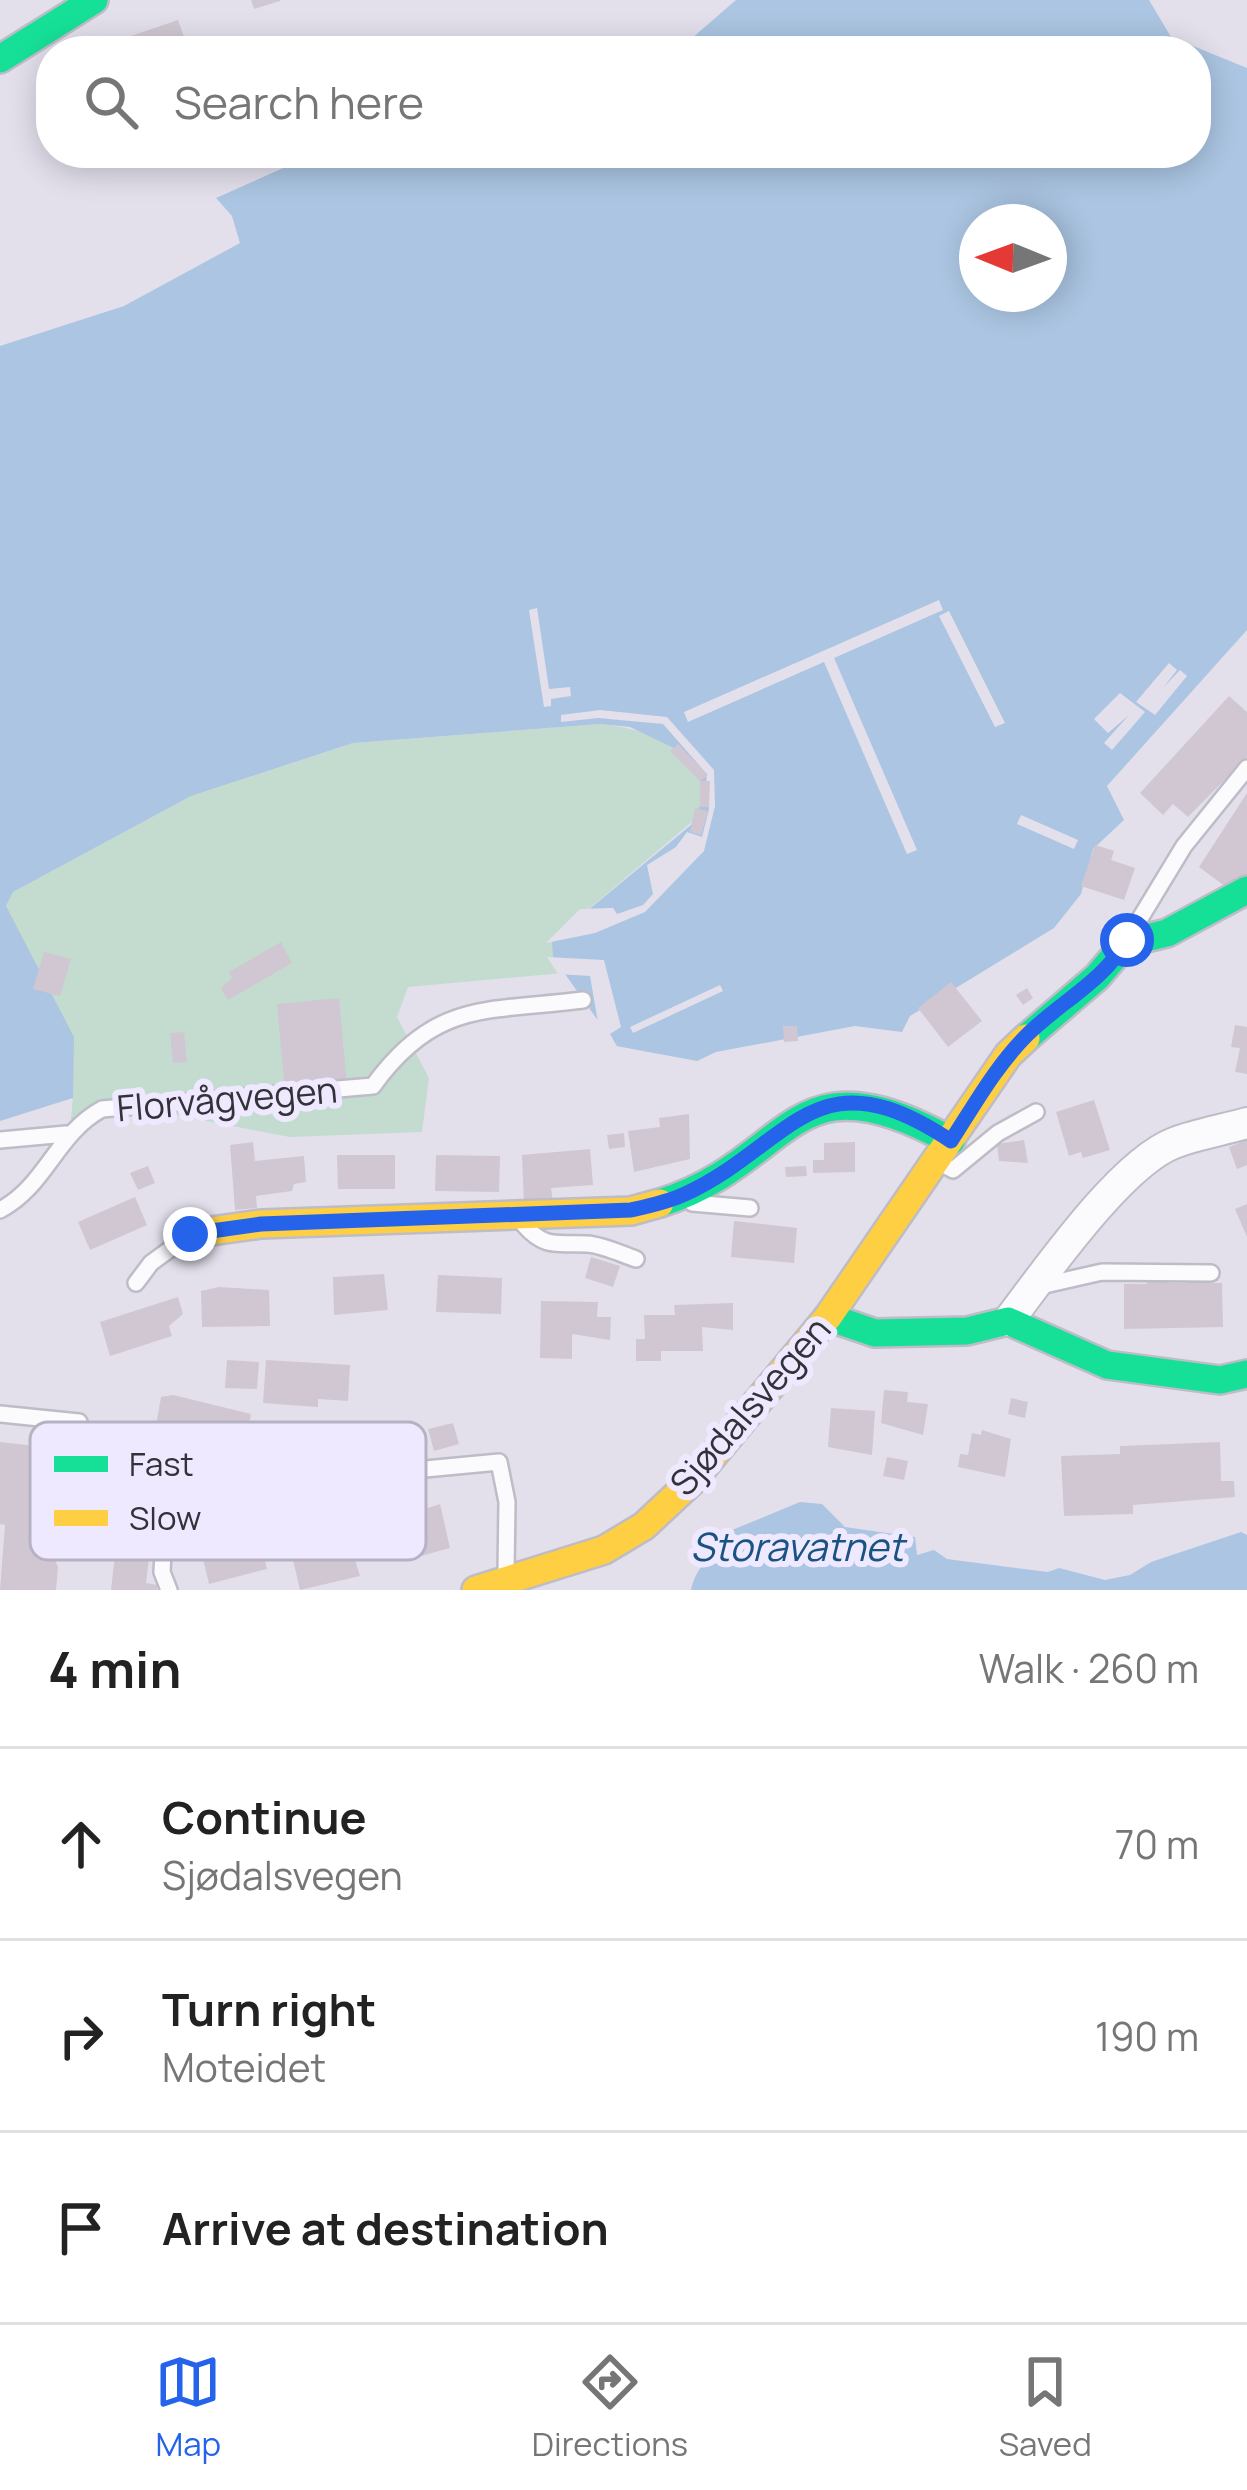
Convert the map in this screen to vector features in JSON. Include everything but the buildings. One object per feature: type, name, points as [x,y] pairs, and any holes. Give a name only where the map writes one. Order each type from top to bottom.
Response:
[{"type":"street","points":[[37,36],[94,0]]},
{"type":"street","points":[[0,59],[36,36]]},
{"type":"street","name":"Sjødalsvegen","points":[[476,1590],[604,1550],[644,1526],[691,1482],[771,1378],[828,1317],[1008,1055],[1069,996],[1097,977],[1126,944],[1167,933],[1247,890]]},
{"type":"street","points":[[190,1234],[261,1224],[631,1210],[688,1193],[791,1120],[823,1107],[897,1108],[944,1151]]},
{"type":"street","points":[[1008,1321],[1147,1160],[1172,1143],[1247,1123]]},
{"type":"street","points":[[828,1317],[875,1333],[968,1331],[1008,1321],[1107,1365],[1243,1378]]},
{"type":"lane","name":"Sjødalsvegen","points":[[1126,944],[1184,846],[1247,768]]},
{"type":"lane","name":"Florvågvegen","points":[[0,1210],[28,1191],[65,1134],[109,1107],[374,1086],[396,1054],[448,1016],[584,1000]]},
{"type":"lane","points":[[944,1151],[953,1170],[964,1166],[998,1133],[1036,1112]]},
{"type":"lane","name":"Florvågvegen","points":[[0,1139],[65,1134]]},
{"type":"lane","points":[[665,1201],[750,1208]]},
{"type":"lane","points":[[522,1216],[524,1227],[543,1244],[565,1248],[586,1244],[636,1258]]},
{"type":"lane","points":[[136,1283],[151,1263],[190,1234]]},
{"type":"lane","points":[[1033,1288],[1102,1273],[1211,1274]]},
{"type":"lane","points":[[0,1414],[79,1422]]},
{"type":"lane","points":[[426,1469],[499,1462],[507,1502],[507,1581]]},
{"type":"lane","points":[[163,1560],[169,1590]]},
{"type":"green space","points":[[600,724],[650,735],[676,750],[707,790],[700,815],[552,940],[564,973],[408,987],[397,1017],[429,1078],[422,1132],[290,1137],[127,1106],[69,1140],[73,1097],[6,906],[13,892],[191,796],[353,743]]},
{"type":"water","points":[[736,0],[1149,0],[1170,36],[694,36]]},
{"type":"water","points":[[1211,53],[1247,68],[1247,630],[1107,786],[1124,820],[1093,849],[1081,894],[1054,928],[910,1016],[902,1032],[855,1026],[716,1052],[697,1061],[616,1046],[553,957],[552,940],[691,825],[707,790],[680,751],[630,727],[600,724],[353,743],[191,796],[13,892],[6,906],[74,1037],[73,1098],[0,1121],[0,346],[124,306],[240,243],[232,216],[216,198],[283,168],[1211,168]]},
{"type":"water","name":"Storavatnet","points":[[800,1502],[822,1504],[845,1527],[915,1537],[917,1555],[934,1550],[947,1559],[1048,1572],[1059,1568],[1105,1580],[1130,1575],[1151,1562],[1241,1532],[1247,1535],[1247,1590],[691,1590],[725,1533]]},
{"type":"pier","points":[[939,600],[943,610],[834,658],[917,850],[907,854],[824,662],[688,722],[684,712]]},
{"type":"pier","points":[[537,608],[549,689],[570,687],[571,696],[551,699],[551,706],[544,707],[529,610]]},
{"type":"pier","points":[[949,611],[1005,723],[995,727],[939,616]]},
{"type":"pier","points":[[1169,663],[1177,670],[1163,688],[1180,670],[1187,676],[1155,715],[1136,702]]},
{"type":"pier","points":[[1120,693],[1145,712],[1112,750],[1104,743],[1129,715],[1108,733],[1094,719]]},
{"type":"pier","points":[[600,710],[667,717],[714,770],[715,806],[704,851],[645,912],[595,933],[546,943],[580,909],[613,908],[617,914],[643,905],[653,894],[647,865],[676,847],[687,832],[702,837],[709,809],[706,773],[663,724],[598,718],[561,722],[561,715]]},
{"type":"pier","points":[[1021,815],[1078,840],[1074,849],[1017,824]]},
{"type":"pier","points":[[547,957],[604,960],[621,1027],[610,1034],[619,1050],[613,1051],[600,1034],[590,976],[558,974]]},
{"type":"pier","points":[[720,985],[723,991],[633,1033],[630,1027]]},
{"type":"traffic: fast","points":[[37,36],[94,0]]},
{"type":"traffic: fast","points":[[0,59],[36,36]]},
{"type":"traffic: fast","points":[[1026,1038],[1097,977],[1126,943],[1167,933],[1247,890]]},
{"type":"traffic: fast","points":[[660,1203],[705,1185],[795,1122],[822,1110],[855,1106],[897,1116],[951,1141]]},
{"type":"traffic: fast","points":[[828,1317],[875,1333],[967,1331],[1008,1321],[1107,1365],[1220,1380],[1247,1374]]},
{"type":"traffic: slow","points":[[476,1590],[604,1550],[644,1526],[691,1482],[828,1317],[1008,1055],[1026,1038]]},
{"type":"traffic: slow","points":[[190,1234],[261,1224],[631,1211],[660,1203]]},
{"type":"route","points":[[190,1234],[261,1224],[569,1216],[631,1210],[688,1193],[791,1120],[823,1107],[897,1108],[951,1141],[1008,1055],[1069,996],[1112,963],[1127,940]]}]
